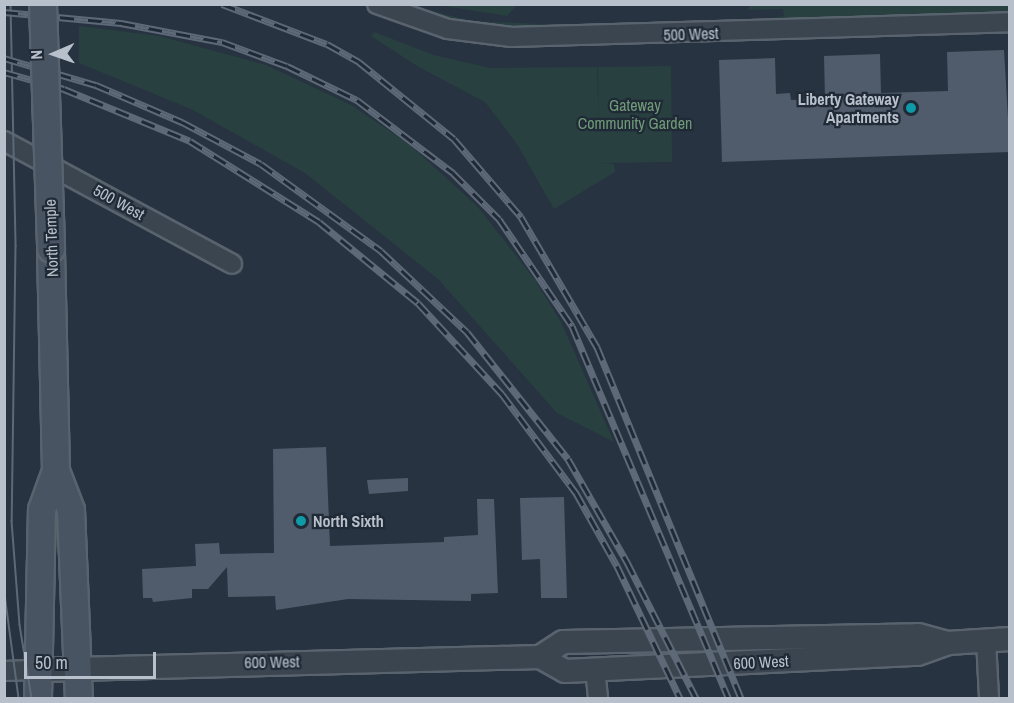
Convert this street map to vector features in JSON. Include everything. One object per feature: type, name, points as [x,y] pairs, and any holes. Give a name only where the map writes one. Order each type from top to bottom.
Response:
[{"type":"main road","name":"North Temple","points":[[43,4],[56,471],[72,510],[79,699]]},
{"type":"main road","name":"North Temple","points":[[38,699],[42,510],[56,471]]},
{"type":"street","name":"500 West","points":[[377,4],[448,29],[511,37],[1010,22]]},
{"type":"street","name":"500 West","points":[[4,141],[232,264]]},
{"type":"street","name":"600 West","points":[[540,657],[563,642],[918,635],[948,643]]},
{"type":"street","name":"600 West","points":[[4,671],[540,657],[565,671],[918,654],[948,643],[1010,639]]},
{"type":"street","points":[[986,640],[989,699]]},
{"type":"street","points":[[596,669],[598,699]]},
{"type":"green space","points":[[517,4],[507,16],[438,5]]},
{"type":"green space","points":[[750,4],[1009,4],[1010,17],[749,21],[784,16],[783,9],[748,10]]},
{"type":"green space","points":[[409,5],[471,21],[586,26],[514,33],[406,12]]},
{"type":"green space","points":[[79,26],[159,36],[266,65],[351,105],[410,145],[478,207],[535,280],[561,322],[614,442],[557,413],[438,279],[305,173],[191,109],[79,63]]},
{"type":"green space","name":"Gateway Community Garden","points":[[374,32],[434,55],[490,68],[597,67],[599,129],[598,67],[671,66],[672,162],[599,163],[614,164],[615,172],[554,209],[517,144],[485,102],[417,66],[371,36]]},
{"type":"building","name":"Liberty Gateway Apartments","points":[[1004,50],[1010,152],[722,162],[719,60],[775,58],[776,94],[790,93],[791,100],[825,99],[824,56],[880,54],[881,93],[948,91],[947,52]]},
{"type":"building","name":"North Sixth","points":[[326,447],[330,546],[444,542],[444,537],[478,535],[477,499],[494,499],[498,593],[471,594],[471,601],[348,599],[276,610],[275,596],[228,597],[227,567],[208,589],[192,589],[192,598],[153,602],[152,598],[143,598],[142,569],[196,566],[195,544],[219,543],[220,554],[274,553],[273,449]]},
{"type":"building","points":[[408,478],[408,491],[369,494],[367,480]]},
{"type":"building","points":[[564,497],[567,598],[541,598],[540,559],[522,560],[520,498]]},
{"type":"tram line","points":[[11,4],[16,246],[12,521],[20,625],[32,698]]},
{"type":"tram line","points":[[4,587],[19,698]]},
{"type":"railway","points":[[222,4],[327,44],[359,62],[454,139],[521,217],[597,347],[741,698]]},
{"type":"railway","points":[[4,12],[121,23],[222,42],[287,66],[357,100],[453,173],[499,219],[572,326],[728,698]]},
{"type":"railway","points":[[4,58],[96,85],[182,122],[261,164],[381,251],[467,332],[568,459],[627,562],[696,698]]},
{"type":"railway","points":[[4,72],[64,89],[190,141],[319,222],[418,303],[502,394],[576,493],[617,566],[680,698]]},
{"type":"place","name":"Liberty Gateway Apartments","points":[[911,108]]},
{"type":"place","name":"North Sixth","points":[[301,521]]}]
